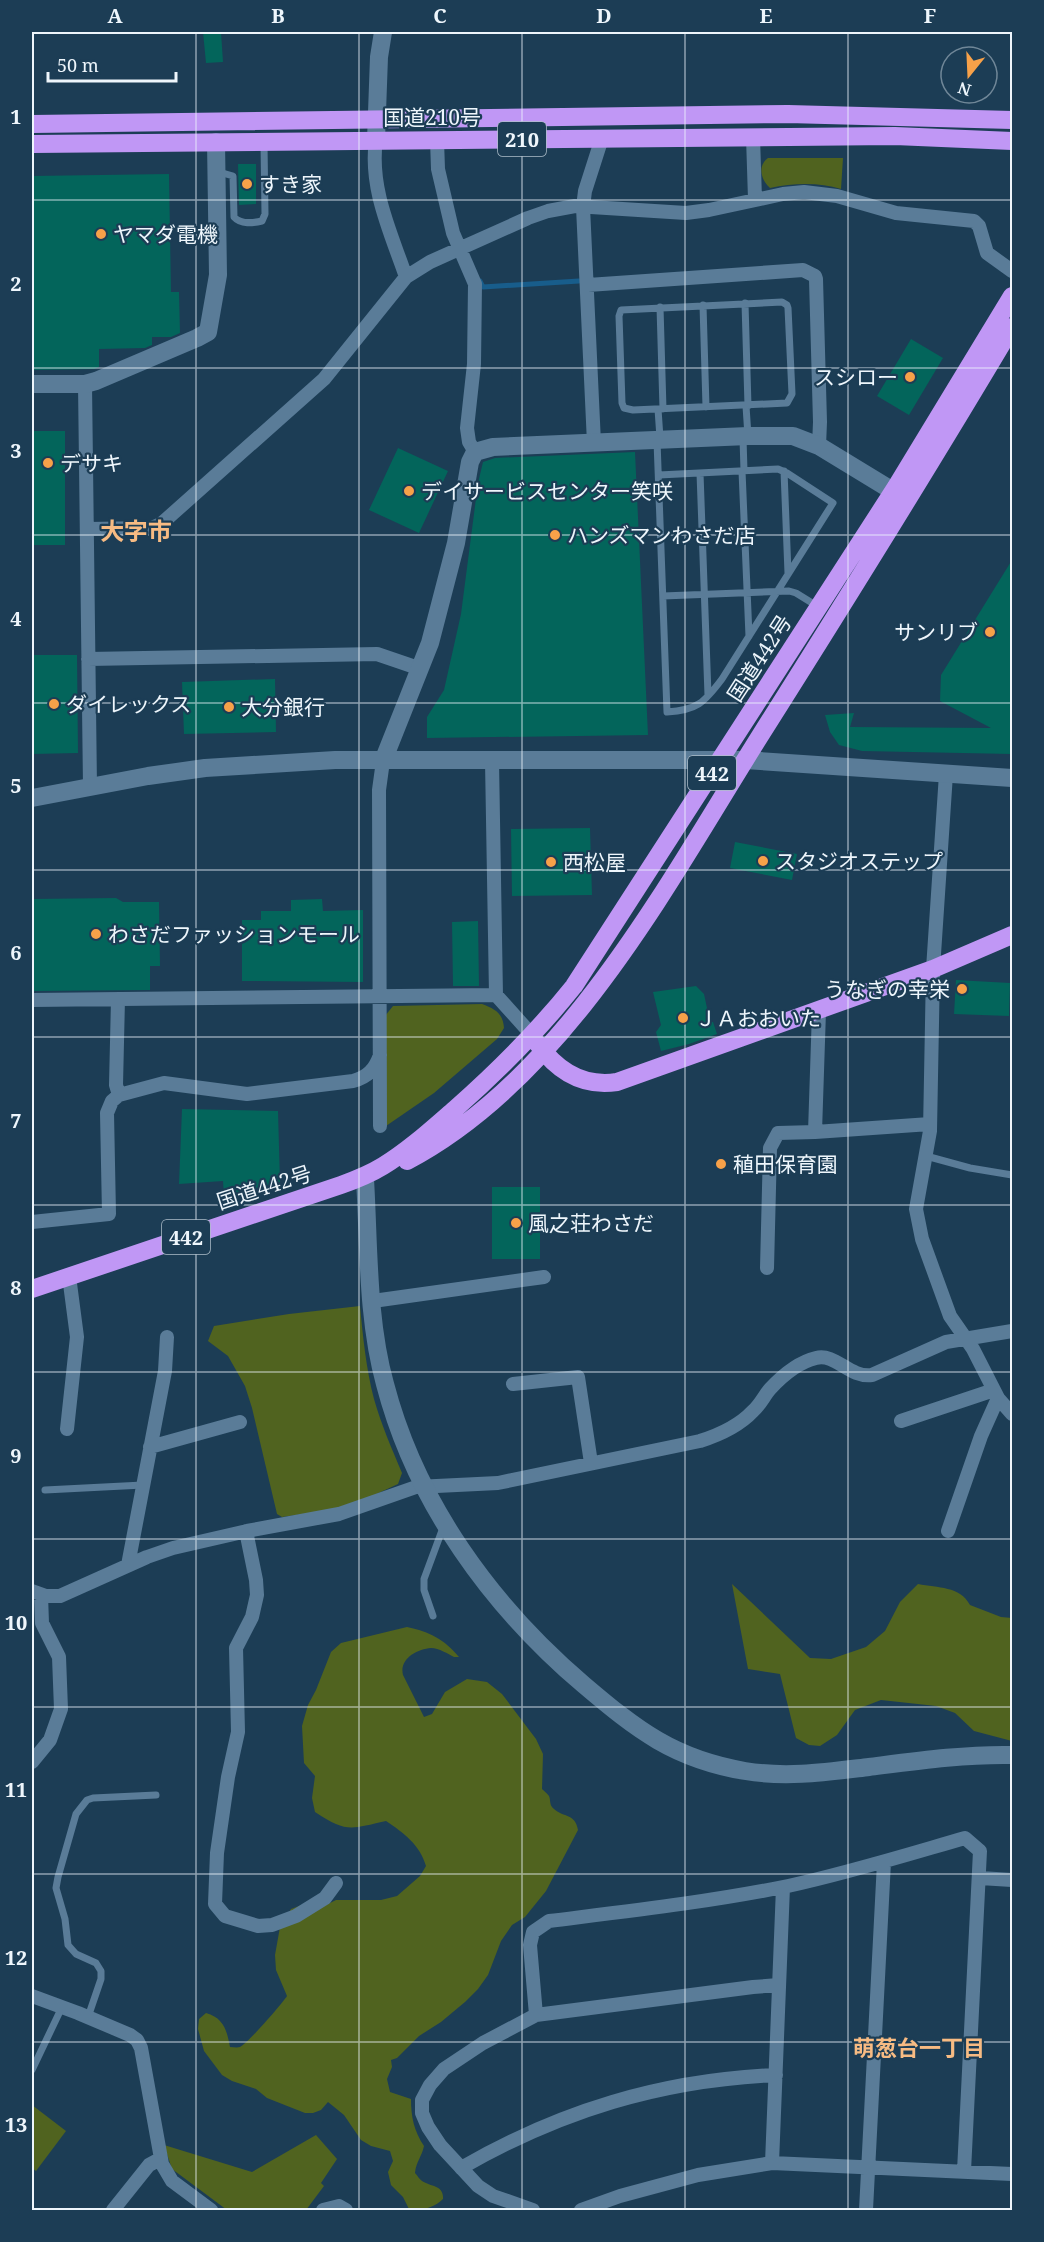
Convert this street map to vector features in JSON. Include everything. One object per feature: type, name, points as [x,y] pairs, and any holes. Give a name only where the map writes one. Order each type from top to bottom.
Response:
[{"type":"highway","name":"国道210号","points":[[32,124],[788,114],[1012,120]]},
{"type":"highway","name":"国道210号","points":[[32,144],[918,136],[1012,141]]},
{"type":"highway","name":"国道442号","points":[[32,1289],[394,1168],[420,1155],[458,1130],[544,1052],[590,998],[629,942],[745,760],[901,496],[1012,296]]},
{"type":"highway","name":"国道442号","points":[[341,1185],[382,1167],[415,1144],[476,1091],[532,1035],[574,986],[819,607],[1005,352],[1012,327]]},
{"type":"highway","points":[[532,1035],[544,1052],[558,1065],[580,1079],[591,1083],[617,1082],[933,969],[1012,935]]},
{"type":"street","points":[[383,32],[374,159],[375,182],[406,277]]},
{"type":"street","points":[[753,137],[755,199]]},
{"type":"street","points":[[594,443],[584,207],[585,191],[602,138]]},
{"type":"street","points":[[437,140],[438,169],[453,233],[475,284],[474,364],[467,428],[469,442],[475,452]]},
{"type":"street","points":[[32,384],[85,384],[102,379],[208,332],[218,275],[216,142]]},
{"type":"street","points":[[87,529],[152,528],[164,522],[324,379],[406,277],[459,248],[539,214],[567,207],[686,213],[783,194],[816,193],[837,196],[896,213],[971,220],[979,226],[987,253],[1012,271]]},
{"type":"street","points":[[588,285],[803,270],[814,276],[819,446]]},
{"type":"street","points":[[85,384],[90,787]]},
{"type":"street","points":[[380,1126],[379,790],[383,761],[430,643],[453,556],[470,462],[475,452],[493,447],[793,436],[819,446],[901,496]]},
{"type":"street","points":[[88,659],[377,654],[421,669]]},
{"type":"street","points":[[32,798],[162,774],[245,765],[335,760],[721,759],[1012,778]]},
{"type":"street","points":[[492,760],[496,995],[532,1035]]},
{"type":"street","points":[[946,774],[933,969],[930,1124],[917,1198],[918,1224],[950,1316],[966,1339],[996,1394],[1012,1414]]},
{"type":"street","points":[[32,1000],[496,995]]},
{"type":"street","points":[[118,999],[116,1085],[119,1095]]},
{"type":"street","points":[[815,1132],[819,1011]]},
{"type":"street","points":[[32,1222],[109,1214],[107,1113],[112,1101],[119,1095],[170,1082],[247,1094],[353,1081],[368,1075],[380,1055]]},
{"type":"street","points":[[767,1268],[770,1148],[771,1142],[778,1133],[930,1124]]},
{"type":"street","points":[[365,1179],[379,1358],[387,1394],[403,1437],[424,1485],[472,1566],[496,1598],[550,1655],[624,1719],[650,1737],[678,1751],[730,1768],[787,1775],[974,1756],[1012,1755]]},
{"type":"street","points":[[68,1429],[77,1329],[69,1276]]},
{"type":"street","points":[[373,1301],[544,1277]]},
{"type":"street","points":[[32,1762],[50,1740],[61,1709],[59,1657],[42,1623],[36,1593],[50,1597],[65,1594],[128,1565],[184,1545],[339,1514],[424,1485],[498,1483],[668,1448],[714,1436],[747,1416],[781,1379],[812,1359],[828,1358],[855,1374],[872,1375],[946,1342],[1012,1331]]},
{"type":"street","points":[[128,1565],[165,1371],[167,1337]]},
{"type":"street","points":[[513,1384],[578,1377],[591,1463]]},
{"type":"street","points":[[901,1421],[996,1394]]},
{"type":"street","points":[[948,1531],[996,1394]]},
{"type":"street","points":[[150,1447],[240,1422]]},
{"type":"street","points":[[246,1531],[257,1595],[252,1617],[236,1648],[238,1732],[228,1777],[217,1853],[215,1904],[225,1916],[258,1926],[272,1925],[296,1916],[325,1898],[336,1883]]},
{"type":"street","points":[[536,2015],[530,1945],[533,1932],[549,1921],[680,1904],[783,1887],[884,1862],[964,1838],[980,1851],[980,1878],[964,2171]]},
{"type":"street","points":[[866,2211],[884,1862]]},
{"type":"street","points":[[980,1878],[1012,1880]]},
{"type":"street","points":[[772,2163],[783,1887]]},
{"type":"street","points":[[527,2210],[493,2196],[478,2186],[460,2168],[428,2127],[422,2113],[422,2100],[430,2085],[444,2069],[483,2043],[536,2015],[779,1985]]},
{"type":"street","points":[[32,1995],[130,2035],[139,2044],[160,2159],[172,2181],[211,2211]]},
{"type":"street","points":[[460,2168],[533,2130],[624,2098],[706,2080],[776,2075]]},
{"type":"street","points":[[113,2211],[149,2165],[160,2159]]},
{"type":"street","points":[[581,2211],[620,2196],[698,2175],[772,2163],[1012,2174]]},
{"type":"street","points":[[323,2211],[324,2208],[339,2206],[346,2211]]},
{"type":"lane","points":[[217,171],[232,176],[234,217],[241,222],[262,221],[265,214],[264,142]]},
{"type":"lane","points":[[782,302],[787,305],[792,394],[788,403],[633,410],[624,408],[619,315],[621,310],[703,305],[782,302]]},
{"type":"lane","points":[[746,303],[747,406],[743,471],[749,637]]},
{"type":"lane","points":[[703,305],[706,407]]},
{"type":"lane","points":[[659,475],[784,471],[834,503],[749,637],[708,696],[693,708],[685,711],[667,712],[663,596],[659,475],[658,440],[660,307]]},
{"type":"lane","points":[[784,471],[788,573]]},
{"type":"lane","points":[[700,473],[708,696]]},
{"type":"lane","points":[[663,596],[796,593],[819,607]]},
{"type":"lane","points":[[926,1156],[970,1168],[1012,1175]]},
{"type":"lane","points":[[45,1490],[143,1485]]},
{"type":"lane","points":[[433,1616],[424,1590],[424,1579],[445,1522]]},
{"type":"lane","points":[[88,2017],[101,1979],[101,1971],[96,1963],[76,1954],[68,1946],[65,1919],[56,1888],[57,1877],[76,1814],[87,1800],[93,1798],[156,1795]]},
{"type":"lane","points":[[32,2070],[62,2007]]},
{"type":"green space","points":[[768,158],[843,158],[841,189],[806,184],[770,188],[764,181],[761,169]]},
{"type":"green space","points":[[482,1004],[494,1010],[502,1019],[504,1028],[497,1039],[434,1093],[386,1126],[385,1016],[393,1006]]},
{"type":"green space","points":[[360,1306],[374,1399],[402,1473],[398,1484],[346,1508],[282,1517],[277,1514],[245,1386],[228,1356],[208,1341],[214,1326]]},
{"type":"green space","points":[[732,1584],[810,1658],[831,1659],[866,1647],[885,1631],[900,1602],[918,1584],[954,1591],[966,1599],[970,1605],[1001,1617],[1012,1618],[1012,1741],[974,1731],[955,1713],[936,1706],[881,1700],[855,1710],[837,1735],[820,1746],[809,1745],[796,1738],[780,1674],[748,1669]]},
{"type":"green space","points":[[407,1627],[436,1637],[448,1645],[459,1657],[431,1648],[420,1650],[406,1660],[402,1669],[403,1675],[424,1717],[432,1714],[445,1692],[467,1679],[487,1682],[502,1694],[536,1739],[543,1754],[542,1789],[549,1796],[552,1807],[572,1818],[578,1830],[546,1891],[525,1917],[512,1925],[501,1941],[488,1975],[478,1989],[441,2022],[419,2036],[397,2058],[391,2060],[392,2067],[387,2079],[390,2092],[411,2099],[414,2124],[424,2146],[415,2173],[422,2181],[439,2189],[443,2194],[443,2199],[436,2205],[418,2210],[409,2209],[403,2197],[391,2185],[388,2172],[393,2161],[390,2151],[371,2146],[361,2140],[344,2115],[328,2102],[321,2110],[305,2113],[267,2098],[256,2089],[222,2075],[204,2051],[198,2029],[199,2019],[206,2013],[212,2015],[224,2026],[230,2047],[240,2047],[257,2032],[284,2000],[287,1996],[276,1970],[275,1955],[280,1927],[291,1909],[307,1903],[326,1905],[336,1900],[381,1900],[397,1896],[420,1876],[426,1866],[420,1852],[410,1840],[386,1821],[349,1827],[335,1823],[315,1812],[312,1798],[315,1776],[304,1763],[302,1726],[308,1705],[331,1652],[341,1643]]},
{"type":"green space","points":[[32,2105],[66,2131],[36,2171],[32,2168]]},
{"type":"green space","points":[[316,2135],[337,2159],[321,2183],[324,2186],[306,2210],[227,2210],[172,2169],[164,2145],[252,2172]]},
{"type":"building","points":[[203,32],[221,32],[223,62],[206,63]]},
{"type":"building","name":"すき家","points":[[238,164],[256,164],[256,204],[239,205]]},
{"type":"building","name":"ヤマダ電機","points":[[169,174],[171,292],[179,292],[180,333],[171,337],[152,337],[152,345],[145,348],[99,349],[99,367],[94,369],[32,370],[32,176]]},
{"type":"building","name":"スシロー","points":[[911,339],[943,358],[909,415],[877,396]]},
{"type":"building","name":"デサキ","points":[[32,431],[65,431],[65,545],[32,545]]},
{"type":"building","name":"デイサービスセンター笑咲","points":[[398,448],[448,471],[419,533],[369,510]]},
{"type":"building","name":"ハンズマンわさだ店","points":[[635,452],[648,735],[427,738],[427,717],[444,690],[461,614],[478,483],[483,462],[495,458]]},
{"type":"building","name":"サンリブ","points":[[1012,560],[1012,754],[862,751],[839,745],[830,732],[825,715],[854,713],[850,727],[991,728],[940,701],[941,675]]},
{"type":"building","name":"ダイレックス","points":[[32,655],[77,655],[78,753],[32,754]]},
{"type":"building","name":"大分銀行","points":[[275,679],[276,732],[184,734],[182,682]]},
{"type":"building","name":"西松屋","points":[[590,828],[592,895],[512,896],[511,829]]},
{"type":"building","name":"スタジオステップ","points":[[735,842],[797,854],[792,880],[730,868]]},
{"type":"building","name":"わさだファッションモール","points":[[116,898],[123,902],[159,902],[160,966],[150,966],[150,990],[32,991],[32,899]]},
{"type":"building","points":[[322,899],[323,911],[363,910],[363,982],[242,981],[242,920],[261,920],[261,911],[291,911],[291,900]]},
{"type":"building","points":[[478,921],[479,986],[453,986],[452,922]]},
{"type":"building","points":[[956,980],[1010,983],[1009,1016],[954,1014]]},
{"type":"building","name":"ＪＡおおいた","points":[[696,986],[704,994],[710,1022],[713,1022],[717,1034],[661,1051],[656,1032],[661,1025],[653,992]]},
{"type":"building","points":[[182,1109],[278,1111],[280,1182],[224,1196],[223,1181],[179,1184]]},
{"type":"building","name":"風之荘わさだ","points":[[492,1187],[540,1187],[540,1259],[492,1259]]},
{"type":"waterway","points":[[480,281],[483,287],[579,281]]},
{"type":"place","name":"すき家","points":[[247,184]]},
{"type":"place","name":"ヤマダ電機","points":[[101,234]]},
{"type":"place","name":"スシロー","points":[[910,377]]},
{"type":"place","name":"デサキ","points":[[48,463]]},
{"type":"place","name":"デイサービスセンター笑咲","points":[[409,491]]},
{"type":"place","name":"ハンズマンわさだ店","points":[[555,535]]},
{"type":"place","name":"サンリブ","points":[[990,632]]},
{"type":"place","name":"ダイレックス","points":[[54,704]]},
{"type":"place","name":"大分銀行","points":[[229,707]]},
{"type":"place","name":"スタジオステップ","points":[[763,861]]},
{"type":"place","name":"西松屋","points":[[551,862]]},
{"type":"place","name":"わさだファッションモール","points":[[96,934]]},
{"type":"place","name":"うなぎの幸栄","points":[[962,989]]},
{"type":"place","name":"ＪＡおおいた","points":[[683,1018]]},
{"type":"place","name":"稙田保育園","points":[[721,1164]]},
{"type":"place","name":"風之荘わさだ","points":[[516,1223]]},
{"type":"district","name":"大字市","points":[[136,530]]},
{"type":"district","name":"萌葱台一丁目","points":[[919,2047]]}]
